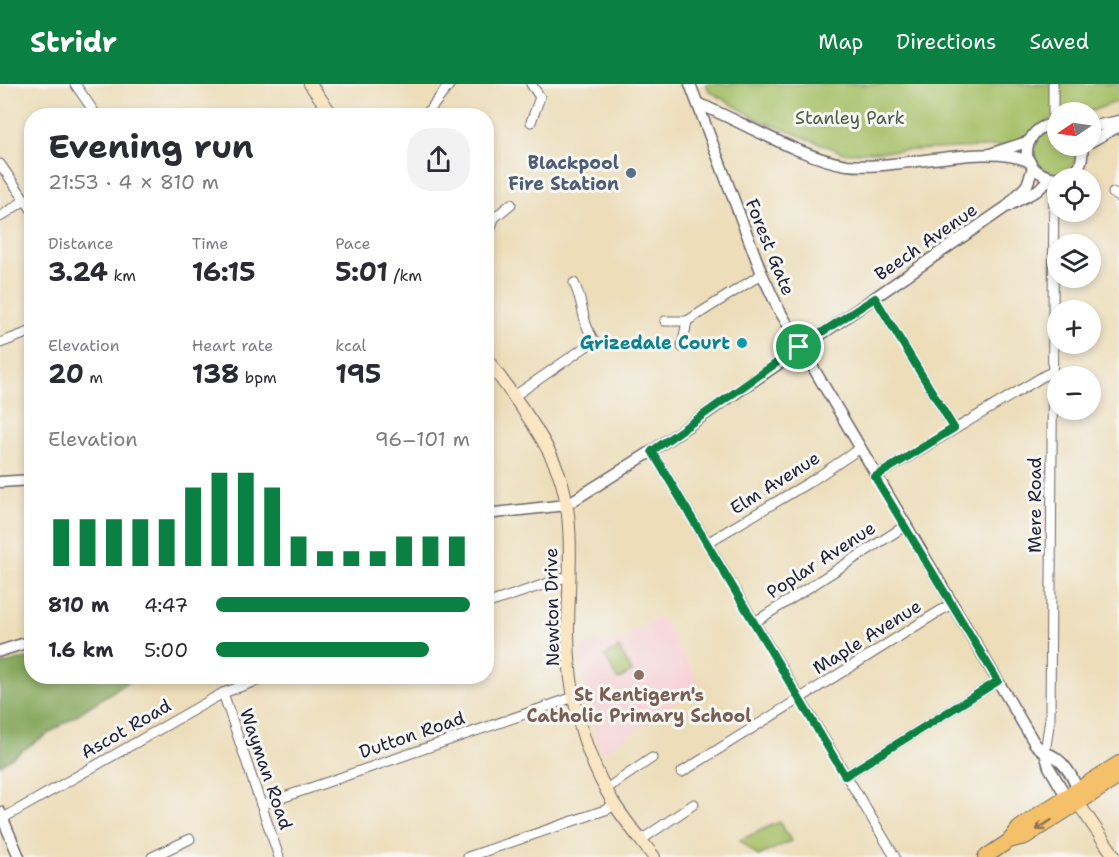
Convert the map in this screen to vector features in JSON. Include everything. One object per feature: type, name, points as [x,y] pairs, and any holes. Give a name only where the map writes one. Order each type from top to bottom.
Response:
[{"type":"main road","points":[[310,84],[323,108]]},
{"type":"main road","name":"Newton Drive","points":[[494,372],[513,397],[559,474],[566,505],[569,659],[574,697],[588,751],[606,789],[654,857]]},
{"type":"main road","points":[[985,857],[1009,841],[1025,837],[1074,796],[1119,763]]},
{"type":"main road","points":[[1074,796],[1119,777]]},
{"type":"main road","points":[[1074,796],[1115,857]]},
{"type":"street","points":[[75,84],[92,108]]},
{"type":"street","points":[[431,108],[450,84]]},
{"type":"street","points":[[531,84],[540,97]]},
{"type":"street","name":"Forest Gate","points":[[690,84],[762,274],[799,347],[1035,744],[1045,753]]},
{"type":"street","points":[[1053,84],[1054,102]]},
{"type":"street","points":[[531,122],[540,97],[549,91]]},
{"type":"street","points":[[699,104],[811,154],[848,165],[871,166],[987,155],[1016,157],[1047,175]]},
{"type":"street","points":[[1101,125],[1119,121]]},
{"type":"street","points":[[1031,165],[1028,151],[1030,141],[1039,129],[1047,126]]},
{"type":"street","points":[[1101,137],[1119,126]]},
{"type":"street","points":[[987,155],[1030,141]]},
{"type":"street","points":[[0,164],[24,199]]},
{"type":"street","name":"Beech Avenue","points":[[1006,207],[1027,185],[1031,165]]},
{"type":"street","name":"Beech Avenue","points":[[566,505],[652,451],[799,347],[875,298],[1006,207],[1038,190],[1047,182]]},
{"type":"street","points":[[0,216],[24,201]]},
{"type":"street","points":[[494,215],[511,204]]},
{"type":"street","name":"Mere Road","points":[[1052,222],[1052,366]]},
{"type":"street","points":[[664,321],[687,321],[762,274]]},
{"type":"street","points":[[513,397],[594,341],[582,320],[581,299],[574,283]]},
{"type":"street","points":[[875,298],[954,428]]},
{"type":"street","points":[[682,347],[687,321]]},
{"type":"street","points":[[0,343],[24,334]]},
{"type":"street","points":[[875,477],[1047,374]]},
{"type":"street","name":"Mere Road","points":[[1045,753],[1050,718],[1052,420]]},
{"type":"street","name":"Elm Avenue","points":[[707,543],[813,480],[859,449]]},
{"type":"street","points":[[652,451],[895,857]]},
{"type":"street","points":[[0,482],[24,480]]},
{"type":"street","points":[[494,513],[566,505]]},
{"type":"street","name":"Poplar Avenue","points":[[755,622],[905,526]]},
{"type":"street","points":[[494,601],[569,576]]},
{"type":"street","name":"Maple Avenue","points":[[682,772],[951,604]]},
{"type":"street","points":[[0,651],[24,644]]},
{"type":"street","points":[[845,776],[998,681]]},
{"type":"street","name":"Ascot Road","points":[[1,817],[222,693],[247,684]]},
{"type":"street","name":"Wayman Road","points":[[222,693],[279,857]]},
{"type":"street","name":"Dutton Road","points":[[261,805],[574,697]]},
{"type":"street","points":[[1045,753],[1058,759],[1074,796]]},
{"type":"street","points":[[606,789],[652,758]]},
{"type":"street","points":[[468,857],[608,809],[614,803]]},
{"type":"street","points":[[641,840],[694,804]]},
{"type":"street","points":[[1,817],[19,857]]},
{"type":"street","points":[[152,857],[190,839]]},
{"type":"shaded area","name":"St Kentigern's Catholic Primary School","points":[[660,616],[701,686],[601,754],[587,704],[580,645],[617,642]]},
{"type":"green space","name":"Stanley Park","points":[[706,84],[1119,84],[1119,101],[1101,108],[1101,102],[1047,102],[1047,121],[1036,130],[1023,154],[1004,146],[844,153],[757,119],[709,91]]},
{"type":"green space","points":[[1047,132],[1047,156],[1078,156],[1078,159],[1069,168],[1047,168],[1047,170],[1040,167],[1033,150],[1041,134]]},
{"type":"green space","points":[[619,648],[632,672],[618,680],[605,656]]},
{"type":"green space","points":[[24,659],[24,684],[124,684],[0,765],[0,665]]},
{"type":"green space","points":[[779,822],[791,841],[758,856],[740,840]]},
{"type":"place","name":"Blackpool Fire Station","points":[[631,173]]},
{"type":"place","name":"Grizedale Court","points":[[742,343]]},
{"type":"place","name":"St Kentigern's Catholic Primary School","points":[[639,675]]},
{"type":"route","points":[[875,298],[954,428],[875,477],[998,681],[845,776],[801,698],[652,451],[799,347],[875,298]]}]
